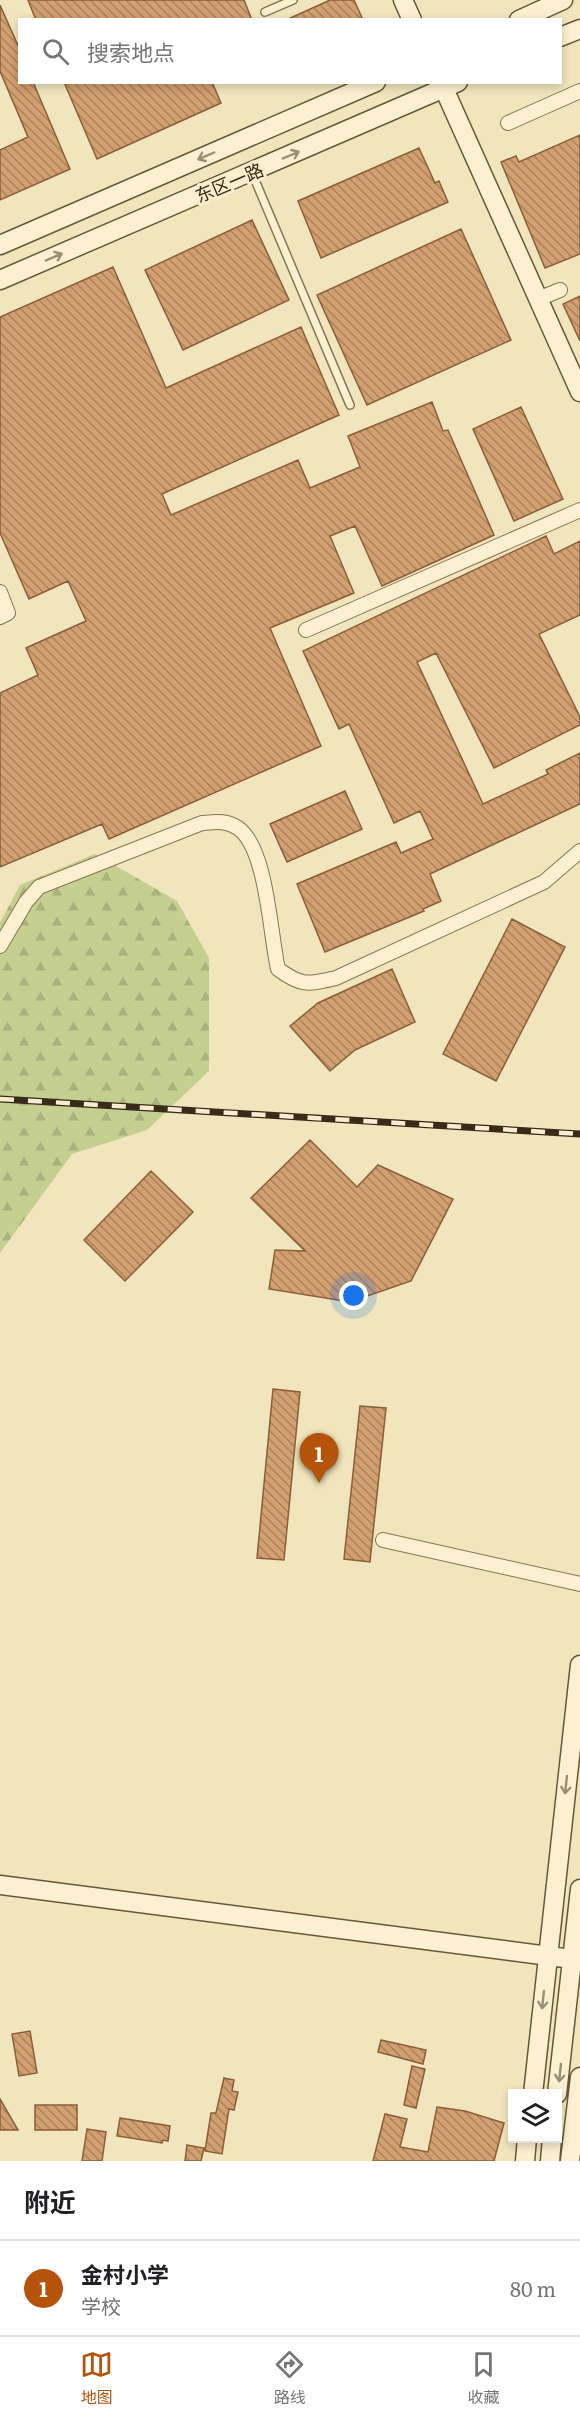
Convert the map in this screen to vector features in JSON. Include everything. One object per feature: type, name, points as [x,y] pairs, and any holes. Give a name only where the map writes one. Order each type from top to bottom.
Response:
[{"type":"street","points":[[403,0],[411,18]]},
{"type":"street","points":[[523,18],[563,0]]},
{"type":"street","points":[[562,37],[580,29]]},
{"type":"street","name":"东区一路","points":[[0,245],[371,84]]},
{"type":"street","points":[[447,85],[580,392]]},
{"type":"street","name":"东区一路","points":[[0,280],[447,85]]},
{"type":"street","points":[[508,123],[580,91]]},
{"type":"street","points":[[538,299],[560,291]]},
{"type":"street","points":[[306,630],[580,510]]},
{"type":"street","points":[[0,592],[8,613],[0,616]]},
{"type":"street","points":[[0,946],[26,902],[39,887],[202,823],[222,821],[238,827],[245,835],[260,863],[278,969],[293,980],[307,984],[336,978],[544,882],[580,851]]},
{"type":"street","points":[[383,1539],[580,1584]]},
{"type":"street","points":[[534,2089],[580,1665]]},
{"type":"street","points":[[0,1885],[576,1960]]},
{"type":"street","points":[[558,2089],[576,1960],[580,1889]]},
{"type":"street","points":[[570,2161],[580,2077]]},
{"type":"street","points":[[525,2161],[527,2143]]},
{"type":"street","points":[[550,2161],[552,2143]]},
{"type":"lane","points":[[265,12],[293,0]]},
{"type":"lane","points":[[251,172],[350,405]]},
{"type":"green space","points":[[95,854],[177,901],[209,958],[209,1071],[147,1130],[72,1154],[0,1253],[0,923],[20,885]]},
{"type":"building","points":[[28,0],[244,0],[251,18],[35,18]]},
{"type":"building","points":[[330,0],[354,0],[362,18],[290,18]]},
{"type":"building","points":[[0,5],[18,46],[18,84],[34,84],[70,169],[0,200],[0,150],[28,137],[0,71]]},
{"type":"building","points":[[65,84],[213,84],[221,103],[97,159]]},
{"type":"building","points":[[580,135],[580,254],[545,268],[501,162],[516,156],[519,162]]},
{"type":"building","points":[[419,148],[435,183],[439,181],[448,202],[321,258],[298,201]]},
{"type":"building","points":[[252,220],[289,300],[183,350],[145,270]]},
{"type":"building","points":[[461,229],[511,340],[367,405],[317,295]]},
{"type":"building","points":[[113,267],[166,388],[301,327],[339,415],[162,494],[171,515],[298,460],[310,488],[360,467],[348,436],[432,402],[443,431],[448,430],[494,535],[382,586],[355,526],[330,536],[354,593],[270,628],[321,746],[109,839],[102,824],[0,867],[0,693],[38,675],[26,648],[86,621],[68,581],[29,599],[0,533],[0,317]]},
{"type":"building","points":[[580,296],[580,341],[563,304]]},
{"type":"building","points":[[521,407],[563,499],[514,521],[473,429]]},
{"type":"building","points":[[546,536],[554,554],[580,541],[580,615],[539,634],[580,717],[580,725],[494,768],[436,653],[417,662],[483,804],[548,774],[546,770],[580,753],[580,804],[430,874],[441,901],[423,909],[424,911],[325,952],[297,884],[396,842],[401,853],[433,839],[420,811],[394,823],[349,724],[339,729],[303,651]]},
{"type":"building","points":[[345,791],[362,829],[287,862],[270,824]]},
{"type":"building","points":[[512,919],[565,947],[496,1081],[443,1054]]},
{"type":"building","points":[[392,969],[415,1022],[355,1050],[330,1071],[290,1026],[318,1003]]},
{"type":"building","points":[[310,1140],[357,1187],[378,1165],[453,1199],[411,1281],[350,1302],[269,1289],[275,1250],[305,1251],[251,1198]]},
{"type":"building","points":[[151,1171],[193,1212],[125,1281],[84,1240]]},
{"type":"building","points":[[273,1389],[300,1392],[284,1560],[257,1558]]},
{"type":"building","points":[[360,1406],[386,1408],[370,1562],[344,1559]]},
{"type":"building","points":[[30,2031],[37,2073],[19,2076],[12,2034]]},
{"type":"building","points":[[381,2040],[426,2050],[423,2064],[378,2052]]},
{"type":"building","points":[[412,2066],[425,2069],[416,2108],[404,2105]]},
{"type":"building","points":[[224,2078],[234,2080],[232,2091],[238,2092],[234,2110],[229,2109],[222,2154],[205,2151],[211,2113],[216,2113]]},
{"type":"building","points":[[0,2099],[18,2130],[0,2130]]},
{"type":"building","points":[[35,2105],[77,2105],[77,2130],[35,2130]]},
{"type":"building","points":[[437,2107],[465,2111],[504,2123],[494,2161],[373,2161],[385,2114],[407,2119],[400,2147],[428,2152]]},
{"type":"building","points":[[120,2118],[170,2126],[168,2141],[163,2140],[162,2143],[117,2136]]},
{"type":"building","points":[[87,2129],[106,2132],[102,2161],[82,2161]]},
{"type":"building","points":[[187,2145],[204,2148],[201,2161],[185,2161]]},
{"type":"railway","points":[[0,1099],[580,1134]]},
{"type":"place","name":"金村小学","points":[[319,1483]]}]
